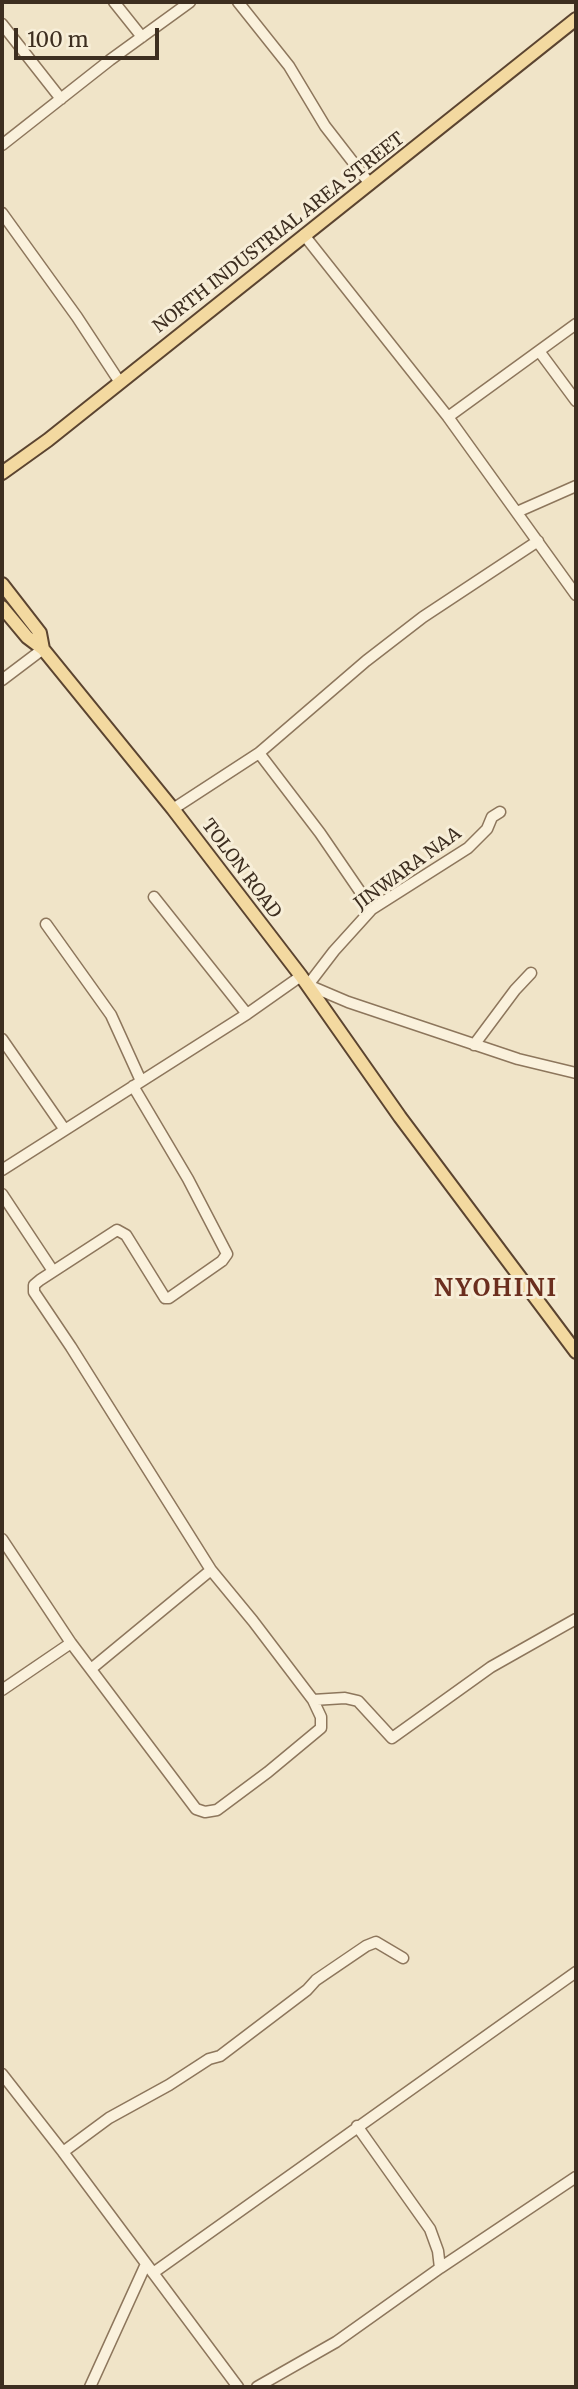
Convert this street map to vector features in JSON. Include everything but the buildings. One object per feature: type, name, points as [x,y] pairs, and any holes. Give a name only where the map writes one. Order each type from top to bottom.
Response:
[{"type":"main road","name":"NORTH INDUSTRIAL AREA STREET","points":[[2,473],[48,440],[576,19]]},
{"type":"main road","points":[[2,584],[40,633],[43,649]]},
{"type":"main road","points":[[2,607],[27,637],[43,649]]},
{"type":"main road","name":"TOLON ROAD","points":[[43,649],[173,809],[304,981],[400,1117],[576,1352]]},
{"type":"street","points":[[114,2],[142,37]]},
{"type":"street","points":[[3,142],[190,2]]},
{"type":"street","points":[[239,2],[289,66],[325,126],[370,184]]},
{"type":"street","points":[[2,24],[61,99]]},
{"type":"street","points":[[2,213],[77,317],[119,381]]},
{"type":"street","points":[[304,235],[448,417],[576,595]]},
{"type":"street","points":[[448,417],[576,324]]},
{"type":"street","points":[[539,351],[576,401]]},
{"type":"street","points":[[517,512],[576,486]]},
{"type":"street","points":[[173,809],[259,753],[404,632],[538,541]]},
{"type":"street","points":[[2,680],[43,649]]},
{"type":"street","points":[[259,753],[320,833],[372,909]]},
{"type":"street","name":"JINWARA NAA","points":[[2,1170],[247,1014],[304,981],[372,909],[468,848],[486,829],[492,817],[500,811]]},
{"type":"street","points":[[154,897],[247,1014]]},
{"type":"street","points":[[2,1539],[71,1643],[196,1809],[205,1812],[217,1810],[321,1728],[321,1717],[313,1700],[211,1570],[34,1292],[34,1285],[117,1230],[126,1235],[165,1298],[170,1298],[222,1261],[227,1254],[137,1084],[111,1014],[46,924]]},
{"type":"street","points":[[474,1045],[531,973]]},
{"type":"street","points":[[304,981],[348,1002],[474,1045],[576,1073]]},
{"type":"street","points":[[2,1039],[65,1130]]},
{"type":"street","points":[[2,1194],[53,1271]]},
{"type":"street","points":[[91,1669],[211,1570]]},
{"type":"street","points":[[313,1700],[345,1698],[358,1701],[392,1738],[491,1667],[576,1619]]},
{"type":"street","points":[[2,1690],[71,1643]]},
{"type":"street","points":[[64,2152],[109,2118],[209,2059],[220,2056],[307,1990],[316,1980],[366,1946],[376,1942],[403,1958]]},
{"type":"street","points":[[153,2273],[576,1972]]},
{"type":"street","points":[[2,2074],[64,2152],[238,2387]]},
{"type":"street","points":[[358,2126],[430,2229],[438,2251],[440,2268]]},
{"type":"street","points":[[257,2387],[336,2342],[576,2177]]},
{"type":"street","points":[[90,2387],[146,2264]]},
{"type":"district","name":"NYOHINI","points":[[496,1289]]}]
